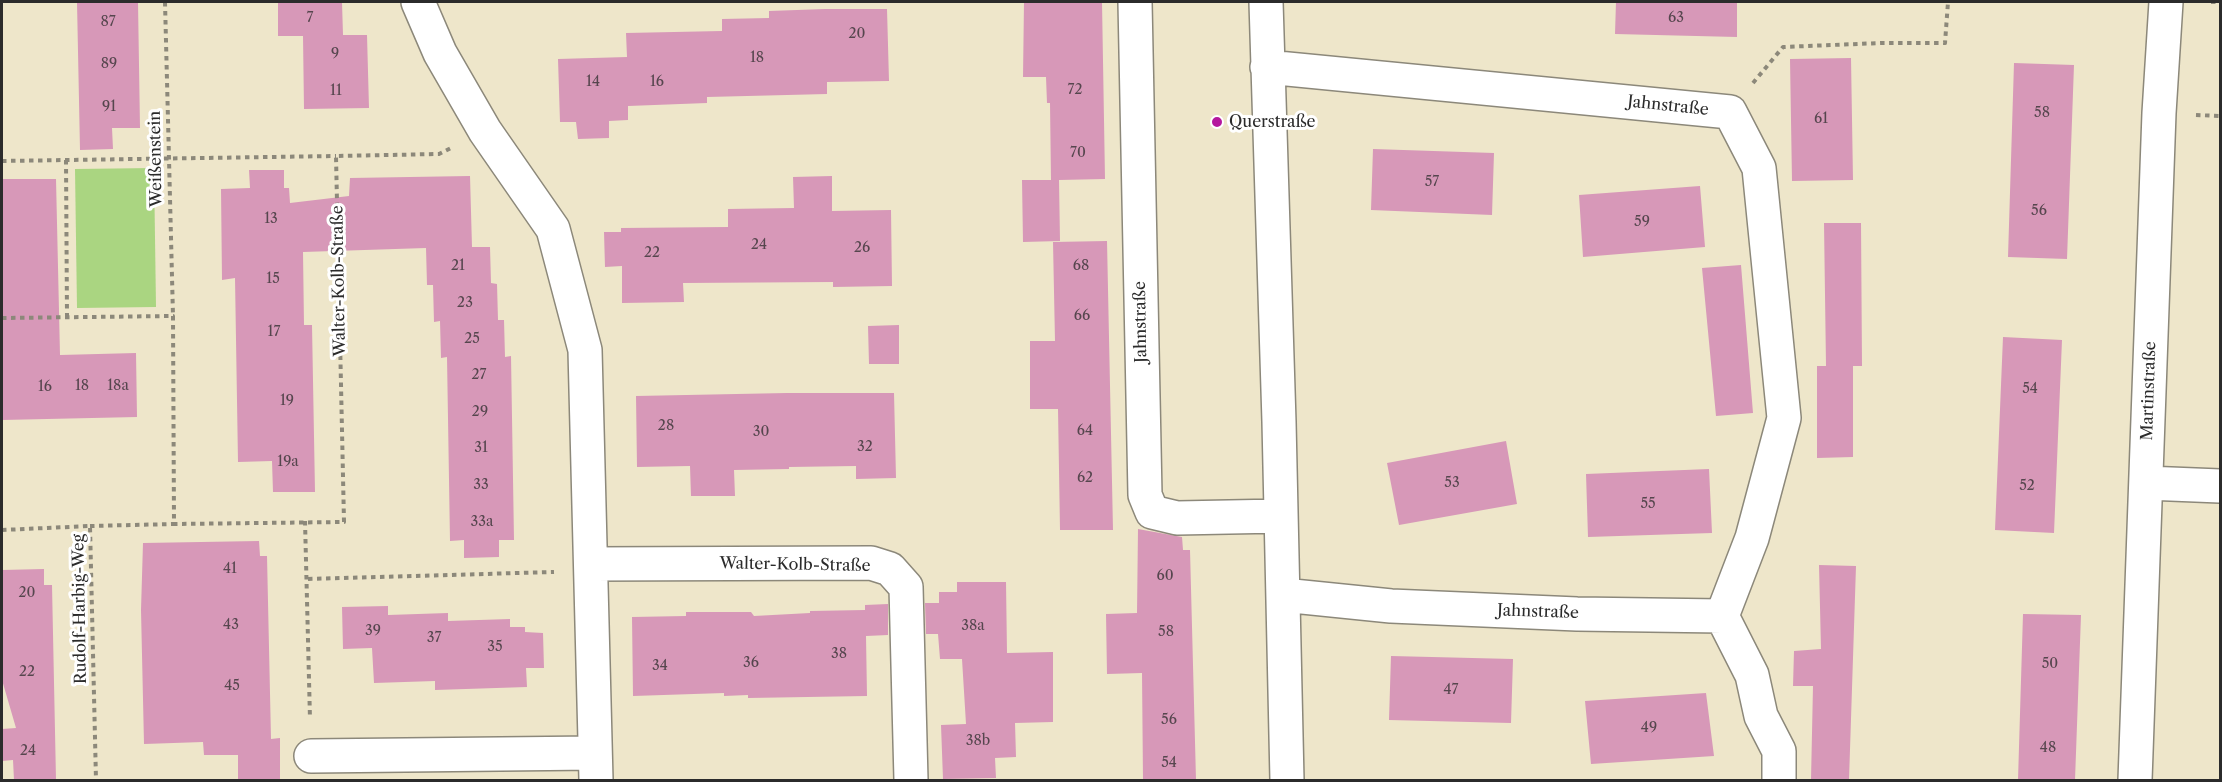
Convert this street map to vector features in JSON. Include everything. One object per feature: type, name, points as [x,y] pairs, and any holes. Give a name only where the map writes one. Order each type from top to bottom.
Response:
[{"type":"street","points":[[311,756],[596,767],[585,350],[553,229],[485,131],[440,53],[418,2]]},
{"type":"street","name":"Jahnstraße","points":[[1135,2],[1145,495],[1152,512],[1177,519],[1281,516]]},
{"type":"street","points":[[1266,2],[1287,780]]},
{"type":"street","name":"Martinstraße","points":[[2135,780],[2159,113],[2166,2]]},
{"type":"street","name":"Jahnstraße","points":[[1267,67],[1730,112],[1759,168],[1784,418],[1752,538],[1722,616],[1577,614],[1402,607],[1283,595]]},
{"type":"street","points":[[2145,483],[2220,486]]},
{"type":"street","name":"Walter-Kolb-Straße","points":[[591,567],[871,563],[890,569],[906,587],[910,780]]},
{"type":"street","points":[[1722,616],[1752,675],[1761,716],[1779,751],[1779,780]]},
{"type":"path","name":"Weißenstein","points":[[165,2],[173,316]]},
{"type":"path","points":[[1730,112],[1783,47],[1945,43],[1948,2]]},
{"type":"path","points":[[2211,2],[2220,2]]},
{"type":"path","points":[[2,161],[439,154],[485,131]]},
{"type":"path","name":"Walter-Kolb-Straße","points":[[90,526],[344,522],[336,156]]},
{"type":"path","points":[[66,160],[67,317]]},
{"type":"path","points":[[2,318],[173,316],[174,524]]},
{"type":"path","points":[[305,521],[311,756]]},
{"type":"path","name":"Rudolf-Harbig-Weg","points":[[2,530],[90,526],[96,780]]},
{"type":"path","points":[[308,579],[591,567]]},
{"type":"green space","points":[[154,168],[156,307],[77,308],[75,169]]},
{"type":"building","points":[[77,2],[138,2],[140,128],[112,128],[113,149],[80,150]]},
{"type":"building","points":[[278,2],[342,2],[343,35],[367,35],[369,108],[304,109],[303,36],[278,36]]},
{"type":"building","points":[[1024,2],[1102,2],[1105,179],[1059,180],[1060,241],[1023,242],[1022,180],[1051,180],[1050,103],[1047,103],[1046,77],[1023,77]]},
{"type":"building","points":[[1616,2],[1737,2],[1737,37],[1615,34]]},
{"type":"building","points":[[887,9],[889,81],[827,82],[827,94],[707,97],[707,103],[628,106],[628,120],[609,121],[609,138],[578,139],[576,122],[560,122],[558,59],[627,57],[626,33],[722,31],[722,19],[769,18],[769,11]]},
{"type":"building","points":[[1851,58],[1853,180],[1792,181],[1790,59]]},
{"type":"building","points":[[2014,63],[2074,65],[2067,259],[2008,257]]},
{"type":"building","points":[[1373,149],[1494,153],[1492,215],[1371,210]]},
{"type":"building","points":[[249,170],[284,170],[284,188],[289,188],[290,203],[349,196],[350,178],[470,176],[472,247],[490,247],[491,283],[497,284],[498,320],[504,320],[505,357],[511,356],[514,540],[499,540],[499,557],[464,558],[464,540],[450,541],[447,357],[441,358],[440,321],[434,322],[433,285],[427,285],[426,248],[303,252],[304,325],[312,325],[315,492],[273,492],[272,461],[238,462],[235,278],[222,280],[221,189],[250,188]]},
{"type":"building","points":[[832,176],[832,211],[891,210],[892,286],[833,287],[833,282],[683,283],[684,302],[622,303],[622,266],[605,267],[604,232],[621,232],[621,228],[728,227],[728,209],[794,208],[793,177]]},
{"type":"building","points":[[2,179],[56,179],[60,355],[136,353],[137,417],[2,420]]},
{"type":"building","points":[[1700,186],[1705,247],[1583,257],[1579,195]]},
{"type":"building","points":[[1824,223],[1861,223],[1862,366],[1853,366],[1853,457],[1817,458],[1817,366],[1826,366]]},
{"type":"building","points":[[1107,241],[1113,530],[1060,530],[1058,409],[1030,409],[1030,341],[1055,341],[1053,242]]},
{"type":"building","points":[[1741,265],[1753,413],[1716,416],[1702,268]]},
{"type":"building","points":[[899,325],[899,364],[869,364],[868,326]]},
{"type":"building","points":[[2003,337],[2062,340],[2054,533],[1995,530]]},
{"type":"building","points":[[894,393],[896,478],[856,479],[856,466],[734,470],[735,496],[691,496],[690,466],[637,467],[636,396]]},
{"type":"building","points":[[1506,441],[1517,504],[1399,525],[1387,463]]},
{"type":"building","points":[[1709,469],[1712,533],[1588,537],[1586,474]]},
{"type":"building","points":[[1138,529],[1182,537],[1183,550],[1190,550],[1196,780],[1143,780],[1142,673],[1107,674],[1106,614],[1137,613]]},
{"type":"building","points":[[259,541],[260,556],[267,556],[271,739],[280,738],[280,780],[238,780],[238,755],[204,755],[203,742],[144,744],[141,610],[143,543]]},
{"type":"building","points":[[1819,565],[1856,566],[1849,780],[1811,780],[1813,686],[1793,686],[1794,651],[1821,649]]},
{"type":"building","points":[[44,569],[44,585],[52,585],[56,780],[14,780],[13,760],[2,761],[2,729],[16,728],[2,680],[2,570]]},
{"type":"building","points":[[957,582],[1006,582],[1007,653],[1053,652],[1053,722],[1015,723],[1016,757],[995,758],[996,778],[943,779],[941,725],[966,724],[962,659],[940,659],[938,634],[926,634],[925,603],[939,603],[939,592],[957,592]]},
{"type":"building","points":[[888,604],[888,635],[866,636],[867,696],[748,698],[748,695],[724,696],[724,693],[633,696],[632,617],[686,616],[686,612],[751,612],[754,616],[810,613],[810,611],[865,610],[865,605]]},
{"type":"building","points":[[388,606],[388,615],[448,613],[448,621],[510,619],[510,627],[525,627],[525,632],[543,633],[544,668],[526,668],[527,687],[435,690],[435,681],[374,683],[372,648],[343,649],[342,607]]},
{"type":"building","points":[[2023,614],[2081,615],[2075,780],[2018,780]]},
{"type":"building","points":[[1391,656],[1513,659],[1511,723],[1389,720]]},
{"type":"building","points":[[1706,693],[1714,756],[1591,764],[1585,701]]},
{"type":"place","name":"Querstraße","points":[[1217,122]]}]
